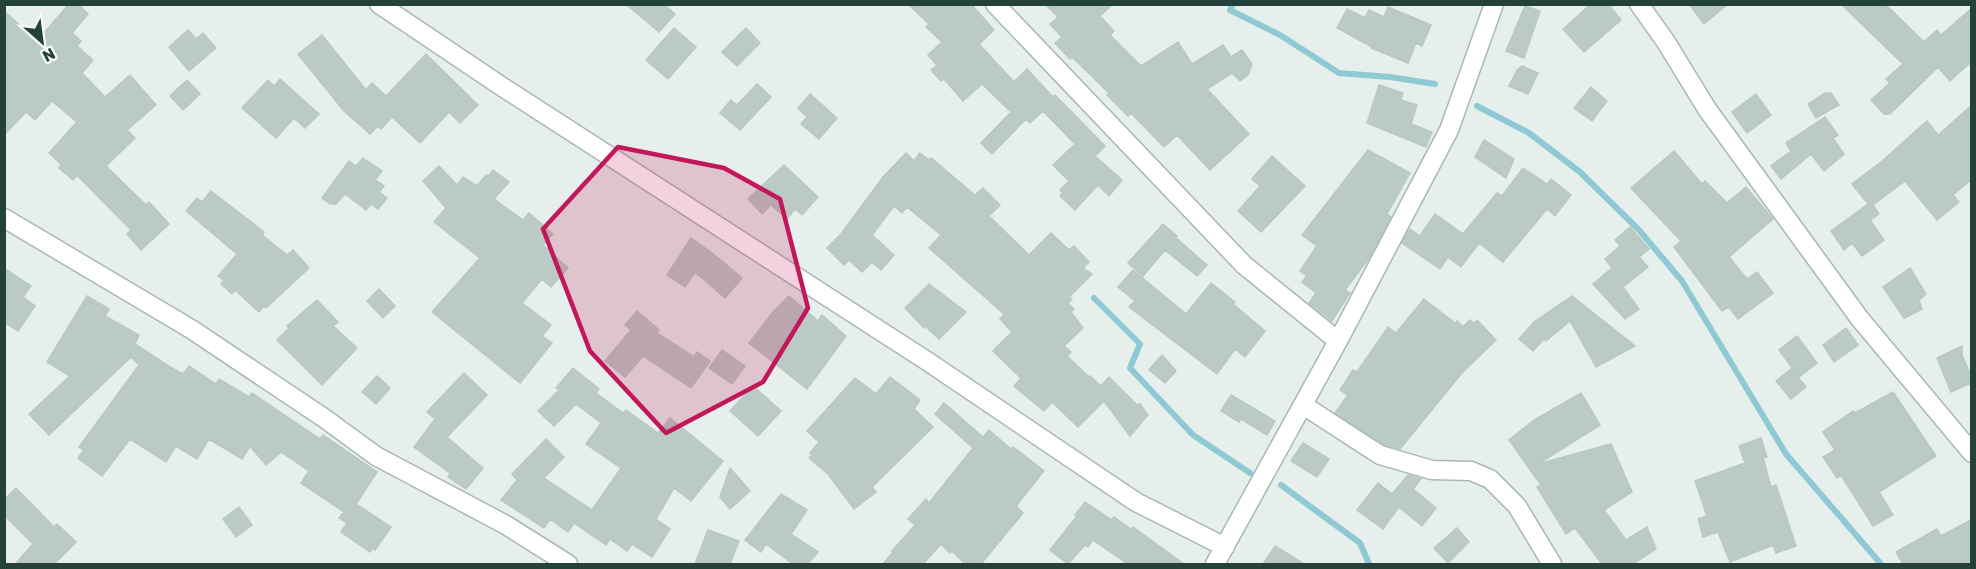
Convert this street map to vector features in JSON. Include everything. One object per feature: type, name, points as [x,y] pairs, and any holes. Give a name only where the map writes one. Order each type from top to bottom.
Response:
[{"type":"street","points":[[379,4],[504,88],[927,361],[1136,502],[1225,548]]},
{"type":"street","points":[[995,4],[1244,265],[1338,341]]},
{"type":"street","points":[[1215,564],[1338,341],[1449,130],[1494,4]]},
{"type":"street","points":[[1639,4],[1666,42],[1707,109],[1860,319],[1971,453]]},
{"type":"street","points":[[4,218],[191,329],[324,418],[376,456],[506,525],[568,564]]},
{"type":"street","points":[[1303,405],[1380,455],[1432,470],[1471,471],[1490,479],[1517,506],[1552,564]]},
{"type":"highlighted area","points":[[618,147],[724,168],[780,199],[808,308],[763,382],[666,433],[590,351],[543,229]]},
{"type":"building","points":[[69,4],[78,4],[88,14],[72,33],[81,41],[77,46],[93,60],[82,73],[105,97],[130,75],[156,105],[127,130],[135,138],[106,166],[146,205],[149,202],[169,224],[141,250],[127,234],[131,230],[77,175],[73,180],[59,168],[61,164],[49,153],[77,122],[52,101],[35,120],[26,112],[4,135],[4,11],[37,41]]},
{"type":"building","points":[[626,4],[664,4],[675,14],[659,32]]},
{"type":"building","points":[[908,4],[971,4],[994,30],[979,44],[1014,82],[1027,69],[1105,146],[1095,156],[1122,180],[1109,196],[1098,185],[1075,210],[1060,196],[1063,193],[1060,190],[1069,181],[1053,165],[1075,144],[1043,111],[1030,123],[1026,119],[992,154],[981,143],[1011,112],[982,84],[963,101],[944,79],[941,81],[931,70],[937,65],[928,55],[942,42],[926,27],[929,24]]},
{"type":"building","points":[[1045,4],[1113,4],[1100,16],[1114,31],[1110,35],[1141,66],[1178,42],[1192,64],[1223,45],[1231,57],[1242,50],[1252,64],[1248,75],[1240,81],[1232,73],[1207,89],[1249,134],[1210,170],[1177,135],[1164,147],[1131,113],[1128,116],[1107,95],[1109,93],[1055,43],[1062,37],[1050,24],[1058,17]]},
{"type":"building","points":[[1591,4],[1608,4],[1621,20],[1584,52],[1563,29]]},
{"type":"building","points":[[1689,4],[1728,4],[1704,24]]},
{"type":"building","points":[[1841,4],[1885,4],[1924,42],[1937,30],[1941,35],[1971,9],[1971,62],[1950,81],[1938,67],[1890,114],[1884,114],[1871,100],[1890,83],[1886,79],[1903,64]]},
{"type":"building","points":[[1525,6],[1540,11],[1524,58],[1506,51]]},
{"type":"building","points":[[1388,7],[1431,25],[1422,46],[1416,43],[1408,63],[1371,48],[1337,28],[1347,9],[1365,18],[1369,10],[1384,17]]},
{"type":"building","points":[[674,28],[696,47],[668,79],[646,60]]},
{"type":"building","points":[[746,28],[760,43],[737,66],[722,52]]},
{"type":"building","points":[[188,30],[196,39],[203,33],[216,48],[189,71],[169,47]]},
{"type":"building","points":[[322,35],[366,90],[372,83],[386,96],[426,54],[478,105],[460,123],[449,112],[420,143],[392,117],[381,129],[378,126],[370,134],[344,111],[298,54]]},
{"type":"building","points":[[1522,66],[1538,73],[1528,94],[1509,86],[1517,70]]},
{"type":"building","points":[[280,79],[319,114],[305,128],[294,118],[276,138],[242,108],[268,80],[274,86]]},
{"type":"building","points":[[187,80],[200,94],[183,110],[170,96]]},
{"type":"building","points":[[757,84],[771,97],[740,130],[720,113],[731,100],[737,105]]},
{"type":"building","points":[[1379,85],[1403,93],[1401,100],[1417,105],[1411,124],[1432,132],[1426,147],[1367,123]]},
{"type":"building","points":[[1591,87],[1607,101],[1592,121],[1574,108]]},
{"type":"building","points":[[1825,93],[1831,93],[1839,105],[1816,118],[1808,104]]},
{"type":"building","points":[[810,94],[837,118],[819,139],[801,124],[807,117],[798,108]]},
{"type":"building","points":[[1756,94],[1771,115],[1747,133],[1732,112]]},
{"type":"building","points":[[1971,106],[1971,180],[1953,195],[1959,202],[1937,220],[1905,181],[1873,205],[1879,214],[1870,220],[1884,240],[1862,256],[1852,243],[1844,250],[1831,231],[1868,204],[1852,184],[1881,162],[1927,121],[1938,135]]},
{"type":"building","points":[[1825,117],[1838,135],[1833,138],[1844,154],[1824,171],[1811,154],[1781,179],[1771,166],[1791,151],[1786,143]]},
{"type":"building","points":[[1484,140],[1514,159],[1506,178],[1475,157]]},
{"type":"building","points":[[1368,150],[1410,173],[1387,214],[1391,217],[1369,258],[1345,290],[1350,293],[1332,321],[1309,303],[1316,293],[1302,282],[1307,276],[1300,271],[1317,246],[1302,235]]},
{"type":"building","points":[[1674,151],[1702,184],[1705,181],[1727,203],[1746,187],[1773,219],[1729,257],[1747,279],[1757,272],[1773,293],[1738,319],[1729,307],[1722,311],[1674,247],[1681,241],[1631,188]]},
{"type":"building","points":[[906,153],[914,161],[920,153],[929,160],[931,158],[975,195],[983,188],[1000,205],[989,216],[1029,255],[1051,233],[1069,250],[1074,246],[1089,262],[1083,268],[1092,274],[1069,297],[1072,299],[1068,303],[1074,309],[1071,312],[1083,328],[1064,346],[1071,352],[1067,356],[1089,377],[1101,386],[1109,377],[1137,405],[1140,404],[1148,415],[1130,436],[1104,401],[1078,427],[1052,402],[1044,411],[1014,386],[1021,378],[993,351],[1012,332],[1000,319],[1004,314],[929,248],[941,235],[907,207],[902,213],[894,206],[872,235],[894,255],[881,270],[872,262],[862,272],[849,260],[844,265],[827,248],[841,234],[883,177]]},
{"type":"building","points":[[1272,156],[1305,186],[1261,232],[1238,211],[1260,186],[1252,179]]},
{"type":"building","points":[[363,158],[382,171],[375,180],[384,186],[379,192],[387,198],[378,209],[371,204],[366,210],[345,194],[336,204],[330,204],[322,198],[349,161],[356,166]]},
{"type":"building","points":[[784,165],[818,197],[802,215],[795,209],[787,219],[771,205],[762,214],[748,199]]},
{"type":"building","points":[[439,166],[457,185],[463,177],[477,186],[493,170],[509,182],[494,199],[523,220],[529,213],[553,234],[543,245],[568,268],[551,287],[542,279],[522,303],[551,325],[542,336],[552,343],[520,383],[432,312],[480,258],[434,222],[446,208],[423,181]]},
{"type":"building","points":[[1523,168],[1547,184],[1551,179],[1571,195],[1555,216],[1547,209],[1503,262],[1479,243],[1461,267],[1448,257],[1440,269],[1402,243],[1410,229],[1420,236],[1435,214],[1463,234],[1497,193],[1502,196]]},
{"type":"building","points":[[211,191],[264,232],[262,235],[287,255],[293,250],[309,268],[259,312],[235,290],[232,294],[221,284],[224,280],[218,276],[237,254],[186,211],[197,198],[202,202]]},
{"type":"building","points":[[1163,224],[1207,265],[1197,276],[1165,250],[1143,276],[1128,263]]},
{"type":"building","points":[[1630,227],[1649,249],[1639,257],[1648,267],[1623,287],[1639,309],[1625,319],[1593,284],[1612,268],[1605,259],[1620,246],[1615,240]]},
{"type":"building","points":[[691,238],[742,278],[725,298],[695,272],[685,287],[667,275]]},
{"type":"building","points":[[4,268],[31,286],[23,297],[35,306],[18,331],[4,322]]},
{"type":"building","points":[[1910,268],[1926,294],[1919,300],[1922,309],[1904,318],[1883,287]]},
{"type":"building","points":[[1133,270],[1186,314],[1211,283],[1265,331],[1245,357],[1235,349],[1217,374],[1129,307],[1135,301],[1118,287]]},
{"type":"building","points":[[929,284],[966,312],[939,339],[925,326],[924,328],[905,308]]},
{"type":"building","points":[[379,289],[395,306],[383,318],[367,301]]},
{"type":"building","points":[[87,296],[109,309],[105,316],[139,335],[135,344],[170,367],[183,374],[189,366],[216,384],[219,379],[249,397],[252,393],[320,439],[323,435],[377,472],[356,504],[391,527],[375,550],[373,548],[370,552],[341,532],[347,523],[339,518],[344,512],[301,483],[309,471],[281,452],[266,465],[250,446],[242,459],[209,439],[197,459],[176,446],[166,462],[130,439],[102,476],[78,458],[84,450],[79,447],[139,365],[131,357],[49,435],[29,414],[70,376],[47,362]]},
{"type":"building","points":[[789,296],[818,321],[822,315],[846,336],[807,389],[749,343],[773,312]]},
{"type":"building","points":[[1572,296],[1635,346],[1596,367],[1570,321],[1546,341],[1544,339],[1533,351],[1519,339],[1534,322]]},
{"type":"building","points":[[1424,299],[1463,327],[1470,320],[1474,323],[1477,320],[1496,340],[1462,373],[1400,449],[1385,445],[1335,413],[1348,395],[1340,390],[1353,370],[1357,372],[1388,327],[1396,333]]},
{"type":"building","points":[[317,300],[338,322],[333,326],[357,348],[322,385],[277,340],[289,328],[287,326]]},
{"type":"building","points":[[637,311],[659,330],[657,333],[694,357],[697,352],[710,361],[691,388],[643,356],[625,377],[605,361],[631,330],[625,325]]},
{"type":"building","points":[[1846,328],[1858,345],[1834,362],[1823,345]]},
{"type":"building","points":[[1797,336],[1817,363],[1799,377],[1779,350]]},
{"type":"building","points":[[1962,346],[1962,355],[1971,376],[1971,383],[1951,392],[1937,358]]},
{"type":"building","points":[[722,350],[745,366],[732,384],[709,368]]},
{"type":"building","points":[[1162,355],[1176,371],[1165,383],[1149,370]]},
{"type":"building","points":[[573,368],[599,389],[596,393],[623,413],[626,410],[658,433],[670,418],[723,461],[691,501],[674,488],[656,519],[670,529],[652,557],[632,544],[627,551],[610,539],[606,545],[574,523],[568,532],[550,519],[544,528],[501,500],[517,480],[512,474],[546,439],[564,457],[544,478],[592,510],[621,468],[586,444],[601,423],[576,404],[554,426],[538,411],[559,390],[556,388]]},
{"type":"building","points":[[1791,369],[1806,387],[1791,399],[1776,381]]},
{"type":"building","points":[[464,373],[487,395],[447,437],[483,468],[466,489],[448,477],[450,473],[414,447],[435,419],[427,412]]},
{"type":"building","points":[[377,376],[390,388],[376,404],[362,392]]},
{"type":"building","points":[[890,377],[920,400],[914,409],[933,427],[872,487],[876,492],[854,509],[828,474],[809,458],[812,455],[810,453],[819,442],[807,431],[855,378],[876,394]]},
{"type":"building","points":[[753,386],[781,411],[758,436],[730,411]]},
{"type":"building","points":[[1893,392],[1936,456],[1879,492],[1893,515],[1873,526],[1841,475],[1837,478],[1823,457],[1835,450],[1823,432],[1853,411],[1855,413]]},
{"type":"building","points":[[1581,393],[1600,425],[1538,464],[1611,444],[1632,492],[1604,510],[1626,540],[1647,527],[1656,549],[1633,564],[1602,564],[1575,528],[1566,534],[1537,487],[1541,485],[1509,440],[1534,420]]},
{"type":"building","points":[[1231,395],[1275,421],[1267,435],[1241,419],[1239,422],[1221,411]]},
{"type":"building","points":[[944,403],[983,437],[989,430],[1011,449],[1013,447],[1044,471],[1016,506],[1023,513],[981,564],[965,564],[941,544],[923,564],[883,564],[915,525],[908,519],[926,499],[929,503],[973,448],[935,414]]},
{"type":"building","points":[[1761,438],[1767,457],[1763,458],[1771,487],[1776,485],[1796,546],[1776,553],[1773,545],[1730,562],[1718,532],[1703,537],[1698,519],[1707,516],[1695,481],[1745,463],[1739,446]]},
{"type":"building","points":[[1303,443],[1329,459],[1317,477],[1291,461]]},
{"type":"building","points":[[730,468],[750,491],[730,509],[720,497]]},
{"type":"building","points":[[1408,475],[1421,479],[1413,489],[1436,508],[1422,526],[1399,507],[1383,529],[1357,510],[1378,483],[1392,494]]},
{"type":"building","points":[[16,488],[54,527],[57,524],[76,542],[54,564],[15,564],[33,544],[4,515],[4,500]]},
{"type":"building","points":[[781,494],[807,510],[791,534],[818,552],[808,564],[793,564],[766,544],[761,552],[745,540]]},
{"type":"building","points":[[1085,502],[1112,520],[1114,517],[1131,529],[1133,527],[1184,564],[1128,564],[1093,540],[1088,547],[1085,545],[1068,564],[1050,550]]},
{"type":"building","points":[[239,507],[252,525],[236,537],[223,519]]},
{"type":"building","points":[[1971,520],[1971,564],[1903,564],[1896,552],[1937,529],[1941,536]]},
{"type":"building","points":[[1457,528],[1469,542],[1448,563],[1434,548]]},
{"type":"building","points":[[708,530],[739,541],[730,564],[695,564]]},
{"type":"building","points":[[1275,546],[1304,564],[1263,564]]},
{"type":"waterway","points":[[1233,4],[1230,10],[1280,35],[1339,73],[1390,77],[1435,84]]},
{"type":"waterway","points":[[1477,106],[1529,133],[1580,172],[1639,230],[1682,281],[1786,454],[1881,564]]},
{"type":"waterway","points":[[1094,298],[1140,344],[1130,368],[1193,435],[1250,473]]},
{"type":"waterway","points":[[1281,485],[1360,543],[1369,564]]}]
